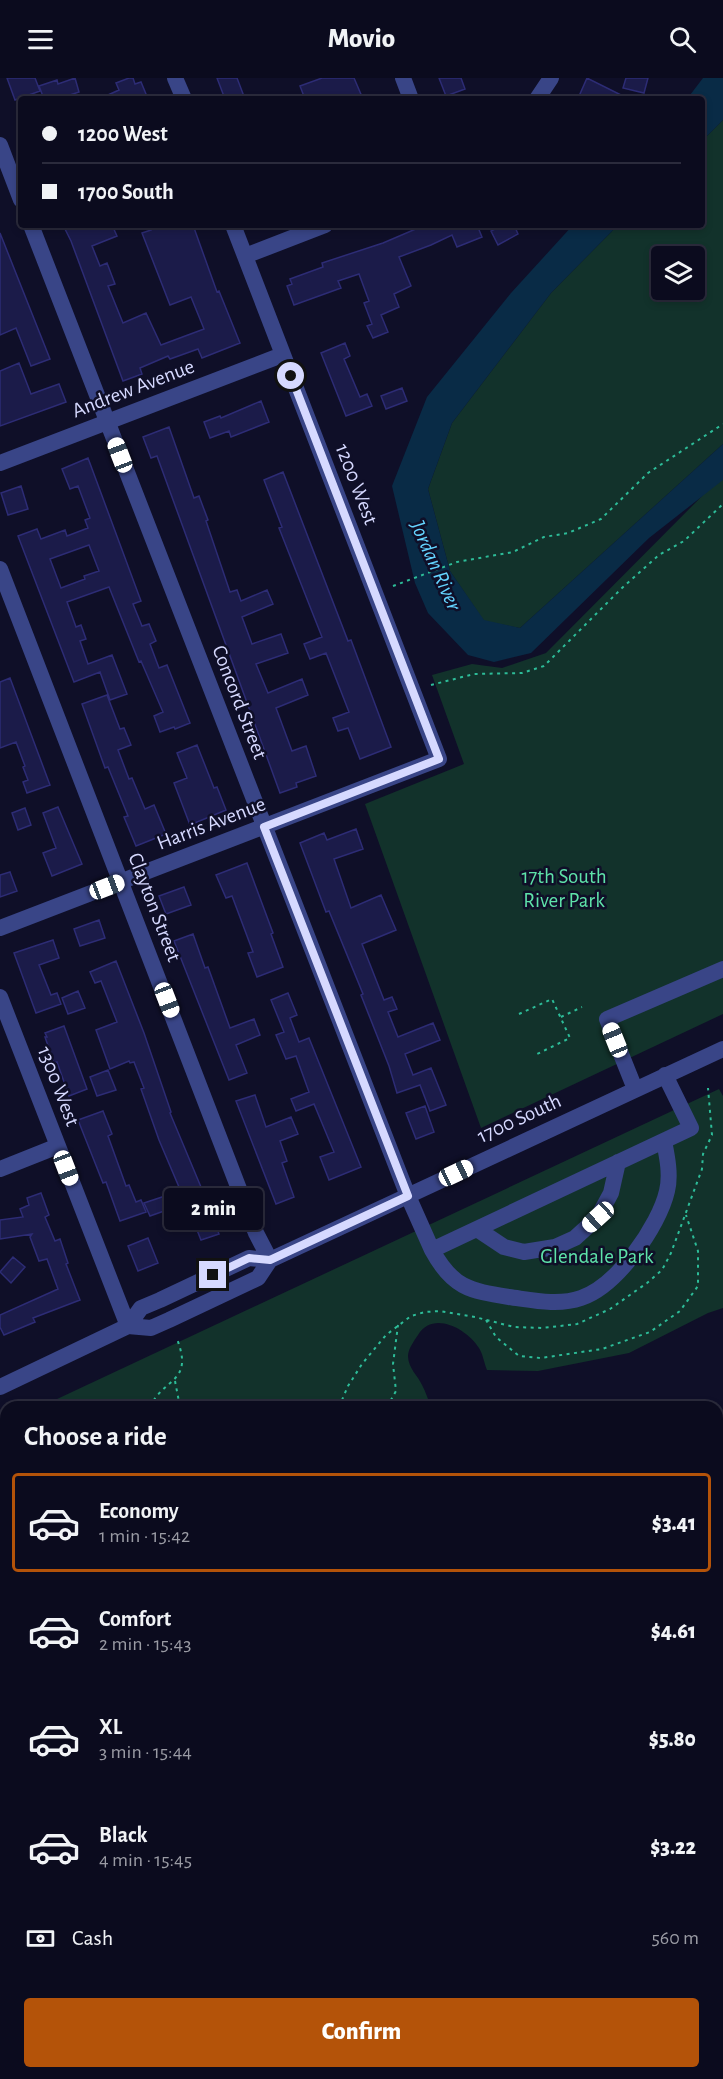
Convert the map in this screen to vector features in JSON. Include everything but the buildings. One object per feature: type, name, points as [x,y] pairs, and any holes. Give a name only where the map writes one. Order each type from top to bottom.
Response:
[{"type":"street","points":[[175,78],[183,96]]},
{"type":"street","points":[[403,78],[410,96]]},
{"type":"street","points":[[539,96],[550,78]]},
{"type":"street","points":[[0,145],[18,192]]},
{"type":"street","name":"Concord Street","points":[[32,228],[408,1196],[442,1269],[461,1286],[491,1294],[538,1301],[562,1302],[581,1298],[600,1290],[635,1253],[655,1220],[668,1190],[668,1164],[663,1141]]},
{"type":"street","name":"1200 West","points":[[234,228],[439,759]]},
{"type":"street","points":[[245,256],[317,228]]},
{"type":"street","name":"Andrew Avenue","points":[[0,463],[282,355]]},
{"type":"street","name":"Clayton Street","points":[[0,569],[256,1233],[270,1260]]},
{"type":"street","name":"Harris Avenue","points":[[0,928],[439,759]]},
{"type":"street","points":[[635,1089],[607,1019],[723,969]]},
{"type":"street","name":"1300 West","points":[[0,997],[128,1326]]},
{"type":"street","name":"1700 South","points":[[0,1387],[128,1326],[141,1308],[249,1258],[270,1260],[723,1049]]},
{"type":"street","points":[[432,1250],[691,1128],[665,1075]]},
{"type":"street","points":[[0,1169],[58,1146]]},
{"type":"street","points":[[477,1229],[504,1247],[525,1251],[555,1247],[574,1238],[598,1217],[611,1193],[618,1162]]},
{"type":"path","points":[[393,585],[457,562],[513,552],[544,537],[568,533],[601,519],[648,473],[723,424]]},
{"type":"path","points":[[431,685],[474,675],[522,673],[544,666],[622,588],[659,555],[684,541],[723,504]]},
{"type":"path","points":[[519,1014],[552,999],[561,1017],[570,1038],[537,1054]]},
{"type":"path","points":[[561,1017],[582,1007]]},
{"type":"path","points":[[342,1401],[362,1364],[386,1335],[411,1316],[440,1311],[514,1327],[542,1328],[577,1324],[610,1309],[635,1293],[662,1270],[678,1239],[689,1200],[702,1170],[703,1154],[712,1135],[708,1088]]},
{"type":"path","points":[[486,1320],[496,1337],[519,1356],[541,1358],[602,1349],[650,1332],[680,1311],[698,1286],[698,1251],[686,1214]]},
{"type":"path","points":[[390,1401],[396,1391],[393,1364],[399,1325]]},
{"type":"path","points":[[154,1401],[158,1394],[175,1381],[182,1364],[182,1353],[177,1339]]},
{"type":"path","points":[[175,1381],[179,1401]]},
{"type":"green space","points":[[723,120],[723,444],[520,628],[484,621],[450,571],[428,489],[452,423],[551,293],[615,228],[705,228],[705,138]]},
{"type":"green space","name":"17th South River Park","points":[[723,478],[723,1014],[481,1128],[365,804],[464,764],[432,675],[472,664],[502,668],[546,653],[713,485]]},
{"type":"green space","name":"Glendale Park","points":[[719,1089],[723,1096],[723,1308],[708,1313],[629,1353],[538,1371],[487,1370],[482,1353],[474,1341],[458,1329],[441,1323],[424,1328],[410,1348],[408,1356],[428,1401],[53,1401]]},
{"type":"water","points":[[703,78],[723,78],[723,120],[705,138],[705,96],[689,96]]},
{"type":"water","name":"Jordan River","points":[[570,228],[615,228],[551,293],[452,423],[428,489],[450,571],[484,620],[520,628],[723,444],[723,480],[649,538],[531,653],[494,662],[468,655],[428,613],[415,583],[392,486],[427,397],[511,293]]},
{"type":"route","points":[[213,1275],[249,1258],[270,1260],[408,1196],[264,827],[439,759],[291,376]]}]
